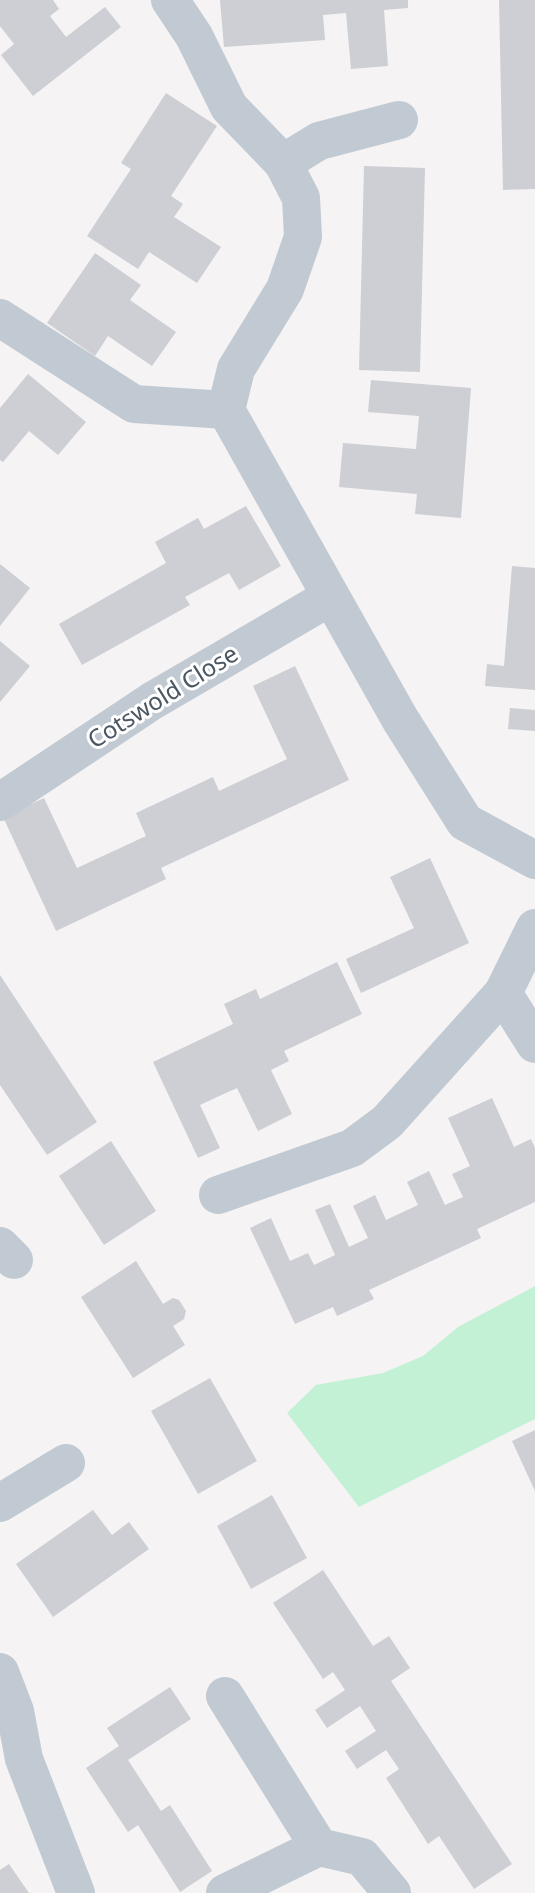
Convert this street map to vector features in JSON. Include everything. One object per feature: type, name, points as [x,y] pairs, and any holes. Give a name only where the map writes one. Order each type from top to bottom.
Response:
[{"type":"street","points":[[170,0],[194,37],[229,107],[283,163],[301,198],[303,237],[285,289],[236,369],[226,410],[400,719],[465,822],[535,860]]},
{"type":"street","points":[[283,163],[318,141],[399,120]]},
{"type":"street","points":[[0,318],[134,404],[226,410]]},
{"type":"street","name":"Cotswold Close","points":[[0,802],[152,701],[330,597]]},
{"type":"street","points":[[218,1195],[352,1148],[387,1122],[503,993],[535,928]]},
{"type":"street","points":[[503,993],[535,1044]]},
{"type":"street","points":[[0,1503],[66,1463]]},
{"type":"street","points":[[0,1672],[7,1714],[76,1893]]},
{"type":"street","points":[[225,1696],[319,1847]]},
{"type":"street","points":[[225,1893],[319,1847],[362,1857],[392,1893]]},
{"type":"green space","points":[[535,1286],[535,1419],[359,1507],[287,1413],[316,1385],[383,1373],[423,1356],[458,1327]]},
{"type":"building","points":[[0,0],[53,0],[59,9],[50,16],[66,37],[105,7],[121,27],[33,96],[1,55],[14,44],[0,26]]},
{"type":"building","points":[[220,0],[408,0],[408,8],[384,10],[388,66],[351,69],[346,13],[323,15],[325,40],[224,47]]},
{"type":"building","points":[[499,0],[535,0],[535,189],[503,190]]},
{"type":"building","points":[[166,93],[217,126],[171,196],[183,204],[174,217],[221,247],[197,283],[149,252],[138,269],[87,236],[131,169],[121,163]]},
{"type":"building","points":[[364,166],[425,168],[420,372],[359,370]]},
{"type":"building","points":[[95,253],[141,285],[130,300],[176,332],[152,366],[108,336],[95,356],[47,323]]},
{"type":"building","points":[[28,374],[86,422],[58,455],[29,431],[3,462],[0,460],[0,408]]},
{"type":"building","points":[[371,380],[471,388],[461,518],[415,514],[417,494],[339,487],[343,443],[416,449],[419,416],[368,412]]},
{"type":"building","points":[[246,506],[281,566],[239,590],[229,573],[185,597],[190,605],[82,665],[59,624],[166,563],[155,542],[198,518],[204,529]]},
{"type":"building","points":[[0,564],[30,588],[0,626]]},
{"type":"building","points":[[512,566],[535,568],[535,690],[485,686],[487,664],[504,666]]},
{"type":"building","points":[[0,641],[30,666],[0,702]]},
{"type":"building","points":[[295,666],[349,780],[161,868],[166,879],[56,931],[3,817],[44,798],[77,868],[146,836],[136,813],[213,777],[219,791],[287,759],[253,686]]},
{"type":"building","points":[[510,708],[535,710],[535,731],[508,729]]},
{"type":"building","points":[[430,858],[469,943],[361,993],[346,959],[414,928],[390,877]]},
{"type":"building","points":[[337,962],[362,1014],[284,1051],[289,1061],[271,1070],[292,1114],[258,1131],[237,1088],[217,1097],[200,1105],[220,1148],[198,1158],[153,1062],[233,1024],[224,1004],[256,989],[260,999]]},
{"type":"building","points":[[0,975],[97,1122],[47,1155],[0,1085]]},
{"type":"building","points":[[492,1098],[514,1147],[531,1139],[535,1148],[535,1202],[477,1229],[481,1238],[369,1290],[374,1299],[337,1316],[333,1307],[295,1324],[250,1228],[271,1218],[290,1261],[308,1253],[314,1265],[335,1255],[315,1210],[330,1204],[349,1247],[368,1238],[353,1206],[375,1195],[386,1220],[418,1205],[407,1182],[429,1171],[445,1205],[463,1197],[452,1174],[470,1166],[448,1118]]},
{"type":"building","points":[[111,1141],[156,1211],[104,1245],[59,1176]]},
{"type":"building","points":[[136,1261],[163,1304],[173,1298],[179,1300],[186,1311],[184,1319],[173,1326],[185,1345],[133,1378],[81,1297]]},
{"type":"building","points":[[210,1378],[257,1461],[198,1494],[151,1411]]},
{"type":"building","points":[[535,1430],[535,1491],[512,1441]]},
{"type":"building","points":[[272,1495],[307,1558],[251,1589],[217,1526]]},
{"type":"building","points":[[93,1510],[112,1535],[129,1522],[149,1549],[53,1617],[16,1564]]},
{"type":"building","points":[[323,1570],[373,1646],[389,1636],[410,1668],[391,1681],[512,1864],[474,1889],[439,1836],[428,1844],[386,1778],[399,1769],[386,1750],[357,1769],[345,1751],[376,1731],[360,1706],[327,1728],[315,1710],[345,1690],[333,1672],[323,1679],[273,1603]]},
{"type":"building","points":[[170,1687],[191,1719],[128,1760],[161,1811],[170,1805],[212,1871],[180,1892],[138,1825],[128,1832],[86,1768],[119,1746],[107,1728]]},
{"type":"building","points":[[9,1864],[29,1893],[0,1893],[0,1870]]}]
